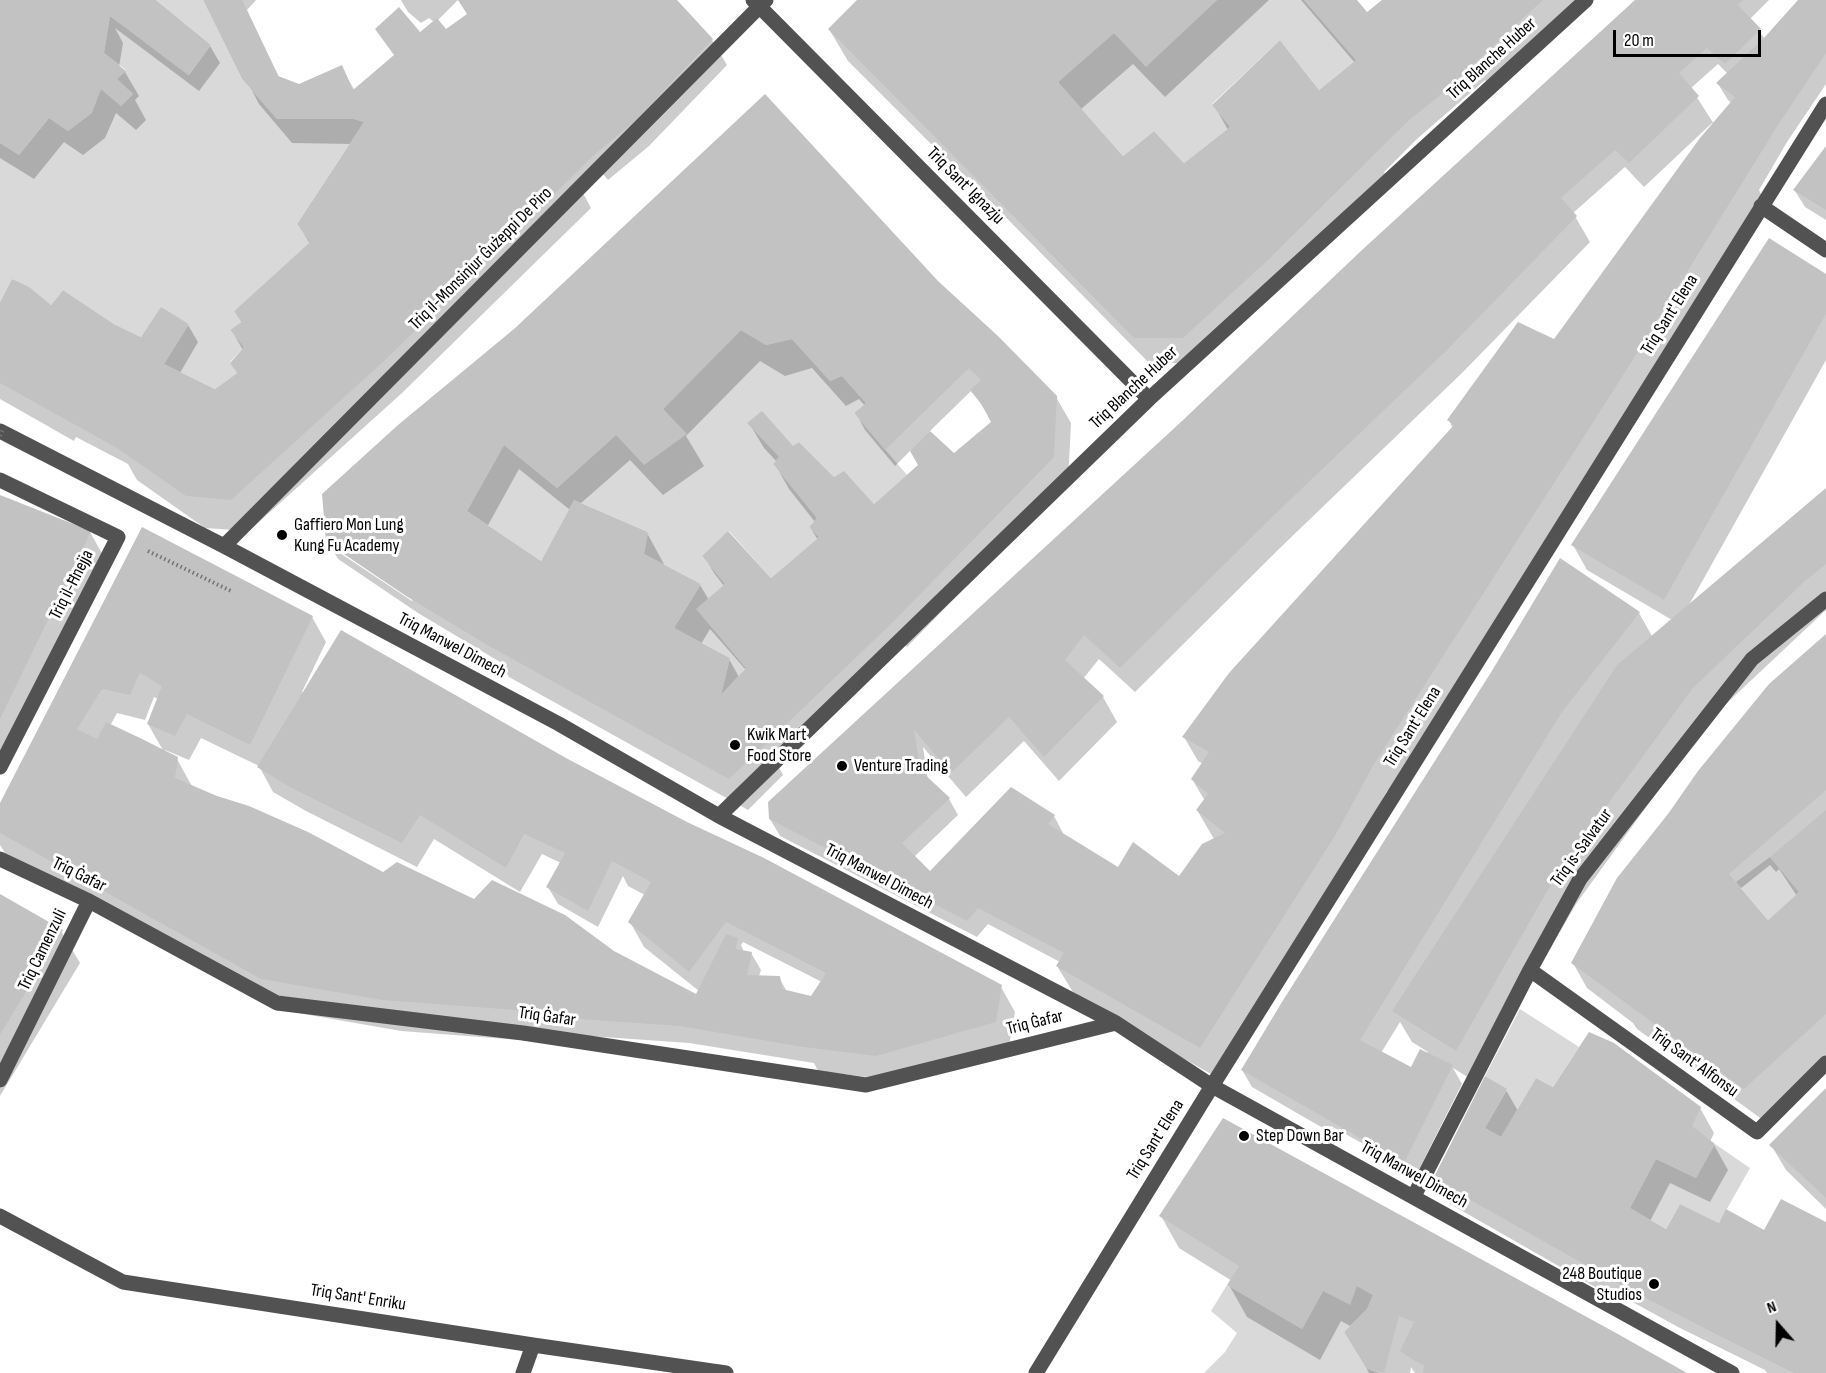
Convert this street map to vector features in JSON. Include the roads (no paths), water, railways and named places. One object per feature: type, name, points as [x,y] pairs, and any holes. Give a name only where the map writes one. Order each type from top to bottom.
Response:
[{"type":"street","name":"Triq Blanche Huber","points":[[719,816],[1149,399],[1586,0]]},
{"type":"street","name":"Triq Sant' Ignazju","points":[[759,2],[1149,399]]},
{"type":"street","name":"Triq il-Monsinjur Ġużeppi De Piro","points":[[224,546],[759,2]]},
{"type":"street","name":"Triq Sant' Elena","points":[[1036,1373],[1212,1086],[1826,104]]},
{"type":"street","points":[[1761,206],[1826,250]]},
{"type":"street","name":"Triq Manwel Dimech","points":[[2,430],[559,724],[719,816],[1116,1023],[1212,1086],[1732,1373]]},
{"type":"street","name":"Triq il-Ħnejja","points":[[0,480],[118,537],[0,767]]},
{"type":"street","name":"Triq is-Salvatur","points":[[1414,1196],[1530,969],[1580,879],[1752,659],[1826,600]]},
{"type":"street","name":"Triq Ġafar","points":[[0,859],[89,901],[277,1003],[523,1033],[866,1084],[1116,1023]]},
{"type":"street","name":"Triq Camenzuli","points":[[0,1080],[89,901]]},
{"type":"street","name":"Triq Sant' Alfonsu","points":[[1530,969],[1757,1132],[1826,1063]]},
{"type":"street","name":"Triq Sant' Enriku","points":[[0,1216],[123,1282],[726,1373]]},
{"type":"street","points":[[523,1373],[533,1345]]},
{"type":"place","name":"Gaffiero Mon Lung Kung Fu Academy","points":[[282,535]]},
{"type":"place","name":"Kwik Mart Food Store","points":[[735,745]]},
{"type":"place","name":"Venture Trading","points":[[842,766]]},
{"type":"place","name":"Step Down Bar","points":[[1244,1136]]},
{"type":"place","name":"248 Boutique Studios","points":[[1654,1284]]}]
